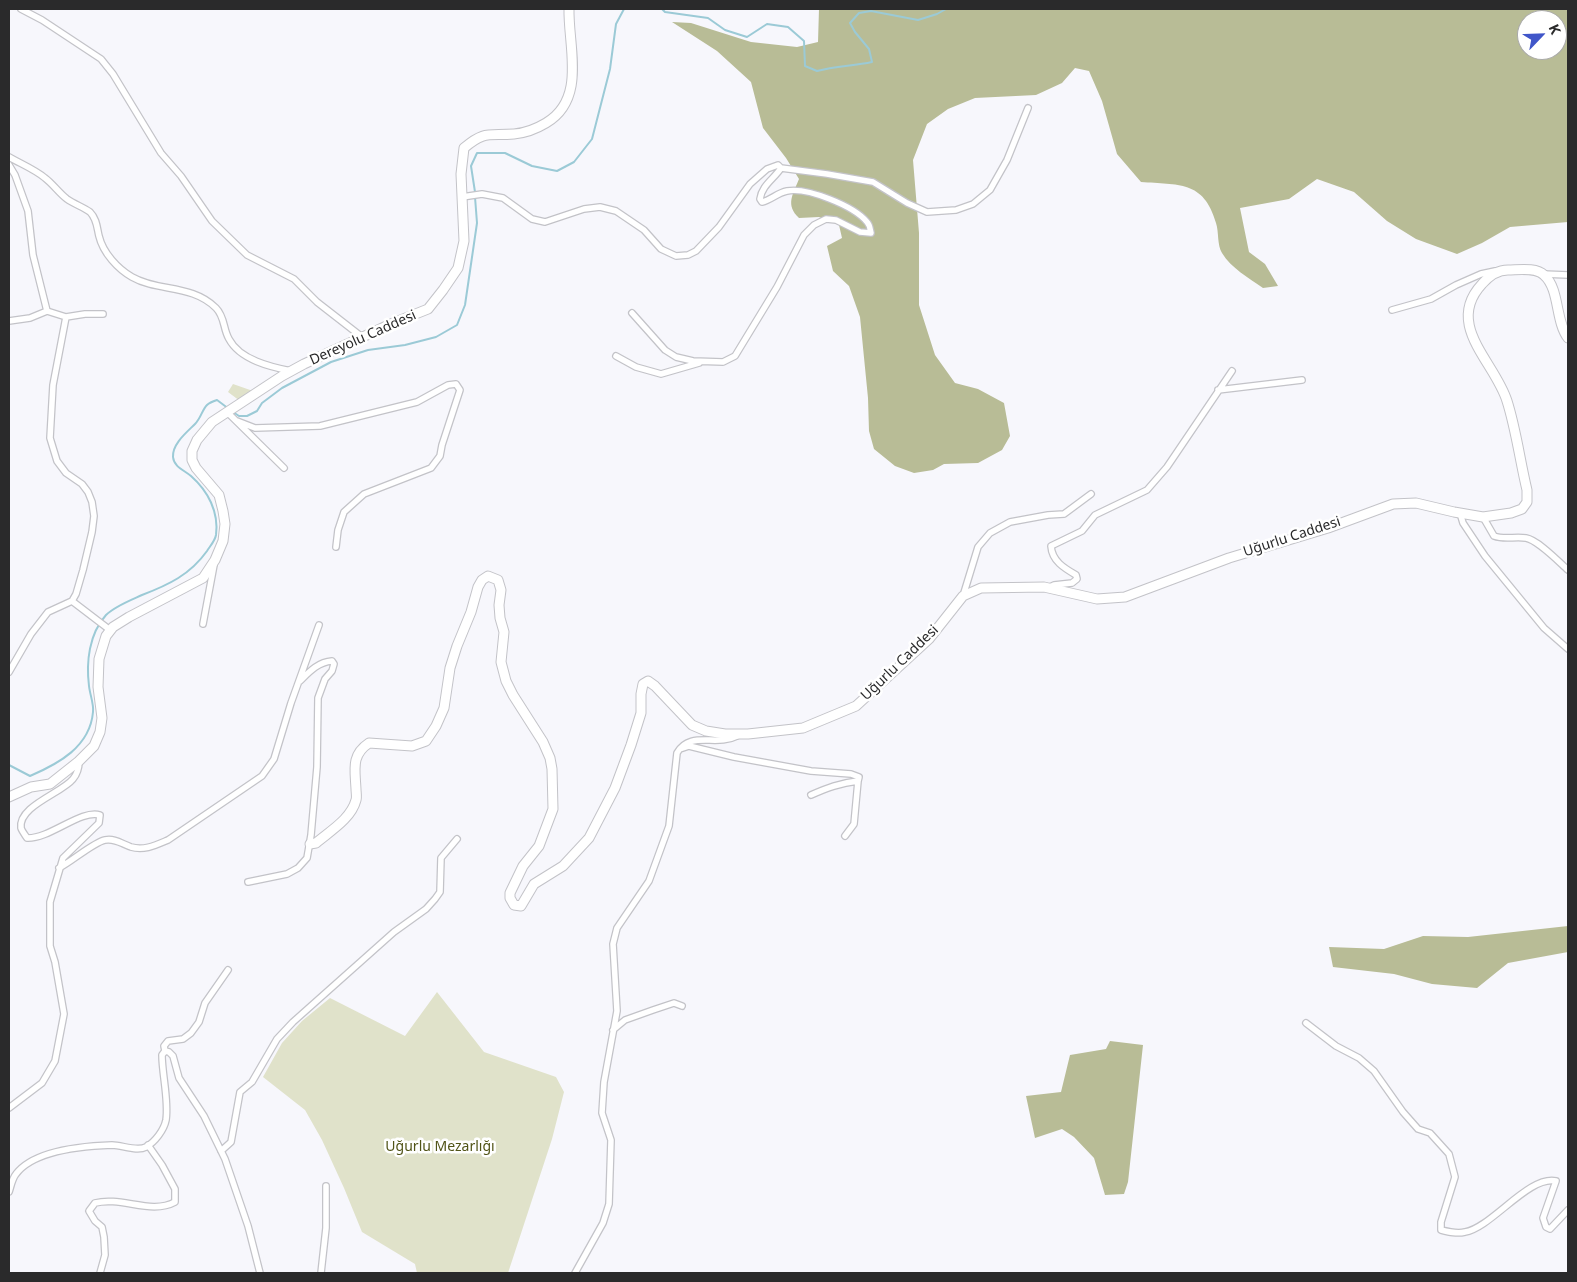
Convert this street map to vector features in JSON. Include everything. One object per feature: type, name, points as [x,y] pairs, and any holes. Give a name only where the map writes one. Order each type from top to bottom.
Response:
[{"type":"street","points":[[21,9],[42,20],[101,59],[113,74],[161,153],[181,176],[212,221],[247,255],[294,279],[317,302],[362,337]]},
{"type":"street","name":"Dereyolu Caddesi","points":[[107,628],[165,600],[203,578],[215,560],[223,541],[225,524],[223,511],[218,495],[196,468],[192,460],[192,451],[197,440],[212,422],[292,371],[362,337],[428,309],[443,290],[458,268],[464,241],[466,196],[461,174],[464,148],[477,137],[495,133],[514,134],[534,131],[552,120],[568,101],[572,74],[572,43],[568,24],[569,9]]},
{"type":"street","points":[[466,196],[482,194],[503,198],[532,219],[545,222],[584,209],[600,207],[616,211],[644,230],[661,249],[676,256],[688,255],[696,251],[719,228],[750,184],[767,169],[778,165],[781,168],[873,182],[907,203],[927,212],[956,210],[973,204],[990,190],[1007,160],[1028,108]]},
{"type":"street","points":[[9,157],[45,178],[66,198],[90,213],[97,224],[99,237],[104,248],[122,270],[141,281],[175,288],[194,294],[206,301],[216,308],[223,317],[229,339],[236,348],[247,356],[275,368],[292,371]]},
{"type":"street","points":[[9,165],[15,175],[28,211],[33,255],[47,311]]},
{"type":"street","points":[[632,313],[665,350],[676,357],[693,362],[724,362],[735,356],[777,287],[804,235],[814,225],[826,219],[836,220],[860,232],[871,233],[869,223],[851,208],[819,195],[794,190],[786,191],[768,201],[762,202],[760,195],[781,168]]},
{"type":"street","points":[[1392,310],[1430,299],[1456,284],[1481,274],[1499,270],[1529,270],[1543,274],[1568,275]]},
{"type":"street","name":"Uğurlu Caddesi","points":[[310,844],[316,843],[349,814],[357,800],[355,763],[358,752],[363,747],[369,743],[412,746],[426,741],[436,726],[444,708],[450,668],[457,646],[471,612],[478,587],[482,580],[488,576],[498,580],[501,590],[499,605],[504,632],[501,662],[506,681],[543,742],[550,758],[552,769],[553,809],[539,846],[524,866],[513,886],[510,898],[514,905],[521,906],[534,884],[564,866],[589,838],[615,788],[641,713],[643,684],[648,681],[692,725],[706,731],[740,734],[803,728],[856,706],[929,639],[963,596],[980,588],[1048,588],[1097,599],[1125,597],[1229,558],[1328,528],[1393,504],[1416,503],[1483,517],[1511,513],[1522,509],[1527,502],[1527,490],[1507,401],[1501,386],[1471,335],[1468,313],[1474,293],[1499,270]]},
{"type":"street","points":[[1543,274],[1552,284],[1556,309],[1568,338]]},
{"type":"street","points":[[9,321],[30,318],[47,311],[66,317],[103,314]]},
{"type":"street","points":[[9,672],[31,634],[48,612],[72,601],[83,570],[92,532],[94,516],[88,492],[82,484],[66,473],[56,461],[50,438],[53,385],[66,317]]},
{"type":"street","points":[[616,356],[636,367],[661,374],[682,370],[703,362]]},
{"type":"street","points":[[1048,588],[1054,585],[1072,583],[1077,579],[1076,575],[1055,560],[1051,546],[1082,531],[1096,515],[1147,490],[1167,467],[1232,371]]},
{"type":"street","points":[[1218,390],[1302,380]]},
{"type":"street","points":[[237,421],[255,428],[320,426],[417,402],[448,386],[456,384],[460,390],[440,456],[431,468],[364,494],[344,512],[338,530],[336,547]]},
{"type":"street","points":[[227,412],[284,468]]},
{"type":"street","points":[[963,596],[978,548],[990,533],[1010,522],[1064,514],[1092,494]]},
{"type":"street","points":[[1460,513],[1462,523],[1485,556],[1544,628],[1568,649]]},
{"type":"street","points":[[1483,517],[1494,536],[1502,539],[1528,538],[1543,548],[1568,570]]},
{"type":"street","points":[[203,624],[215,560]]},
{"type":"street","points":[[9,797],[31,787],[50,784],[79,761],[94,746],[100,732],[102,718],[98,687],[99,659],[107,628],[72,601]]},
{"type":"street","points":[[59,868],[75,859],[93,845],[104,840],[112,840],[132,847],[142,848],[152,847],[168,840],[262,776],[274,759],[319,625]]},
{"type":"street","points":[[248,882],[287,874],[298,868],[307,858],[317,767],[318,698],[324,679],[332,671],[334,664],[332,661],[325,661],[313,668],[298,683]]},
{"type":"street","points":[[575,1273],[603,1223],[609,1204],[611,1140],[602,1113],[604,1082],[617,1011],[613,944],[617,928],[649,881],[669,826],[674,769],[678,750],[687,741],[728,740],[740,734]]},
{"type":"street","points":[[678,750],[689,746],[734,757],[811,771],[851,774],[859,777],[854,824],[845,836]]},
{"type":"street","points":[[9,1108],[42,1083],[55,1061],[64,1014],[56,962],[50,946],[50,902],[63,858],[99,823],[100,815],[94,813],[85,816],[37,838],[27,838],[21,829],[21,825],[27,811],[72,780],[78,771],[79,761]]},
{"type":"street","points":[[811,795],[836,784],[858,781]]},
{"type":"street","points":[[221,1152],[231,1142],[240,1092],[252,1082],[277,1039],[293,1022],[394,932],[420,914],[435,899],[440,892],[441,858],[457,839]]},
{"type":"street","points":[[9,1192],[15,1176],[22,1167],[36,1158],[57,1150],[113,1145],[140,1149],[148,1145],[162,1132],[166,1119],[162,1061],[162,1055],[165,1051],[164,1046],[168,1041],[183,1039],[191,1033],[199,1022],[205,1003],[228,970]]},
{"type":"street","points":[[613,1030],[625,1020],[653,1010],[674,1003],[682,1006]]},
{"type":"street","points":[[1306,1023],[1336,1046],[1359,1058],[1374,1071],[1403,1112],[1418,1129],[1430,1133],[1449,1154],[1455,1176],[1441,1230],[1465,1232],[1478,1227],[1525,1191],[1549,1179],[1556,1181],[1542,1218],[1546,1227],[1550,1229],[1568,1210]]},
{"type":"street","points":[[165,1051],[173,1056],[179,1078],[204,1116],[221,1152],[248,1226],[260,1273]]},
{"type":"street","points":[[100,1273],[105,1255],[104,1237],[102,1227],[95,1221],[89,1211],[95,1203],[106,1200],[166,1206],[174,1202],[175,1189],[148,1145]]},
{"type":"street","points":[[321,1273],[326,1228],[326,1186]]},
{"type":"green space","points":[[819,9],[1568,9],[1568,222],[1510,227],[1482,243],[1457,254],[1416,239],[1387,221],[1354,192],[1317,179],[1289,199],[1240,208],[1249,252],[1265,264],[1278,286],[1263,288],[1235,268],[1222,253],[1219,246],[1218,230],[1211,209],[1197,192],[1178,185],[1141,182],[1117,154],[1102,101],[1089,71],[1075,68],[1062,83],[1036,95],[975,98],[948,109],[927,124],[913,160],[919,233],[919,305],[935,355],[955,383],[978,389],[1004,403],[1010,436],[1002,450],[978,463],[944,464],[933,470],[914,473],[895,466],[874,449],[869,431],[868,398],[860,317],[849,286],[833,271],[827,246],[842,238],[839,225],[819,217],[799,218],[792,209],[791,199],[799,179],[763,128],[751,82],[717,51],[672,22],[691,23],[751,42],[797,47],[818,42]]},
{"type":"green space","points":[[233,384],[253,391],[240,401],[228,392]]},
{"type":"green space","points":[[1568,926],[1568,952],[1508,963],[1477,988],[1432,984],[1394,974],[1333,967],[1329,947],[1384,949],[1423,936],[1468,937]]},
{"type":"green space","name":"Uğurlu Mezarlığı","points":[[437,992],[484,1052],[556,1077],[564,1092],[552,1139],[508,1273],[417,1273],[415,1264],[362,1232],[322,1140],[305,1110],[263,1077],[282,1043],[302,1021],[330,998],[405,1036]]},
{"type":"green space","points":[[1110,1041],[1143,1045],[1128,1182],[1124,1194],[1105,1195],[1094,1158],[1074,1137],[1062,1129],[1035,1138],[1026,1096],[1061,1092],[1070,1055],[1106,1049]]},
{"type":"waterway","points":[[475,192],[471,166],[477,153],[505,153],[532,166],[557,171],[574,162],[592,139],[610,69],[616,24],[624,9]]},
{"type":"waterway","points":[[662,9],[665,12],[708,18],[725,30],[747,37],[767,24],[788,27],[804,41],[805,66],[817,71],[872,62],[869,49],[850,23],[859,13],[871,11],[918,20],[946,9]]},
{"type":"waterway","points":[[233,412],[239,416],[247,416],[257,411],[262,403],[282,388],[331,362],[368,350],[405,345],[436,337],[457,325],[465,305],[477,223],[475,197]]},
{"type":"waterway","points":[[9,765],[30,776],[51,766],[71,753],[86,735],[91,724],[93,706],[88,677],[89,658],[92,639],[100,623],[106,615],[118,606],[170,583],[186,573],[214,541],[216,518],[211,503],[197,482],[175,463],[173,452],[177,443],[197,422],[208,404],[217,400],[229,409]]}]
